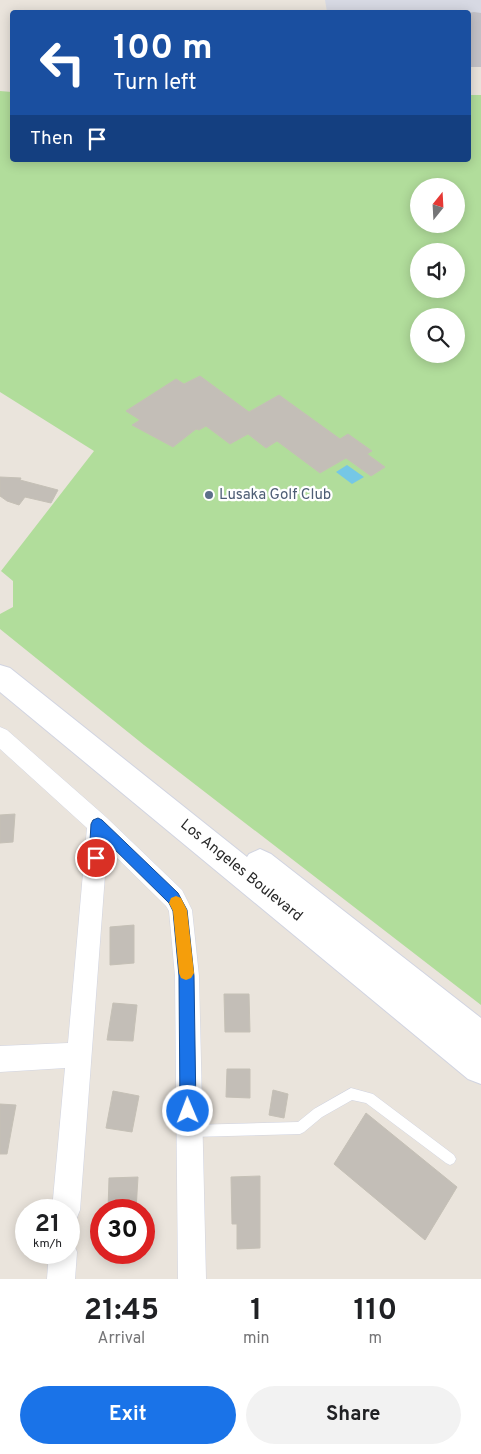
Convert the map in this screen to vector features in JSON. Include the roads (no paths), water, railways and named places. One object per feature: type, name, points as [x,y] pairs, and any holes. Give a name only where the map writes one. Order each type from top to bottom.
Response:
[{"type":"main road","name":"Los Angeles Boulevard","points":[[0,656],[481,1040]]},
{"type":"main road","name":"Los Angeles Boulevard","points":[[0,676],[481,1066]]},
{"type":"street","points":[[0,736],[98,824],[174,898],[180,910],[187,976],[188,1131],[192,1279]]},
{"type":"street","points":[[67,1199],[98,824]]},
{"type":"street","points":[[0,1059],[78,1055]]},
{"type":"street","points":[[61,1279],[62,1264]]},
{"type":"lane","points":[[188,1131],[300,1128],[318,1113],[351,1094],[369,1098],[450,1159]]},
{"type":"water","points":[[347,465],[364,477],[352,484],[336,472]]},
{"type":"place","name":"Lusaka Golf Club","points":[[209,495]]}]
